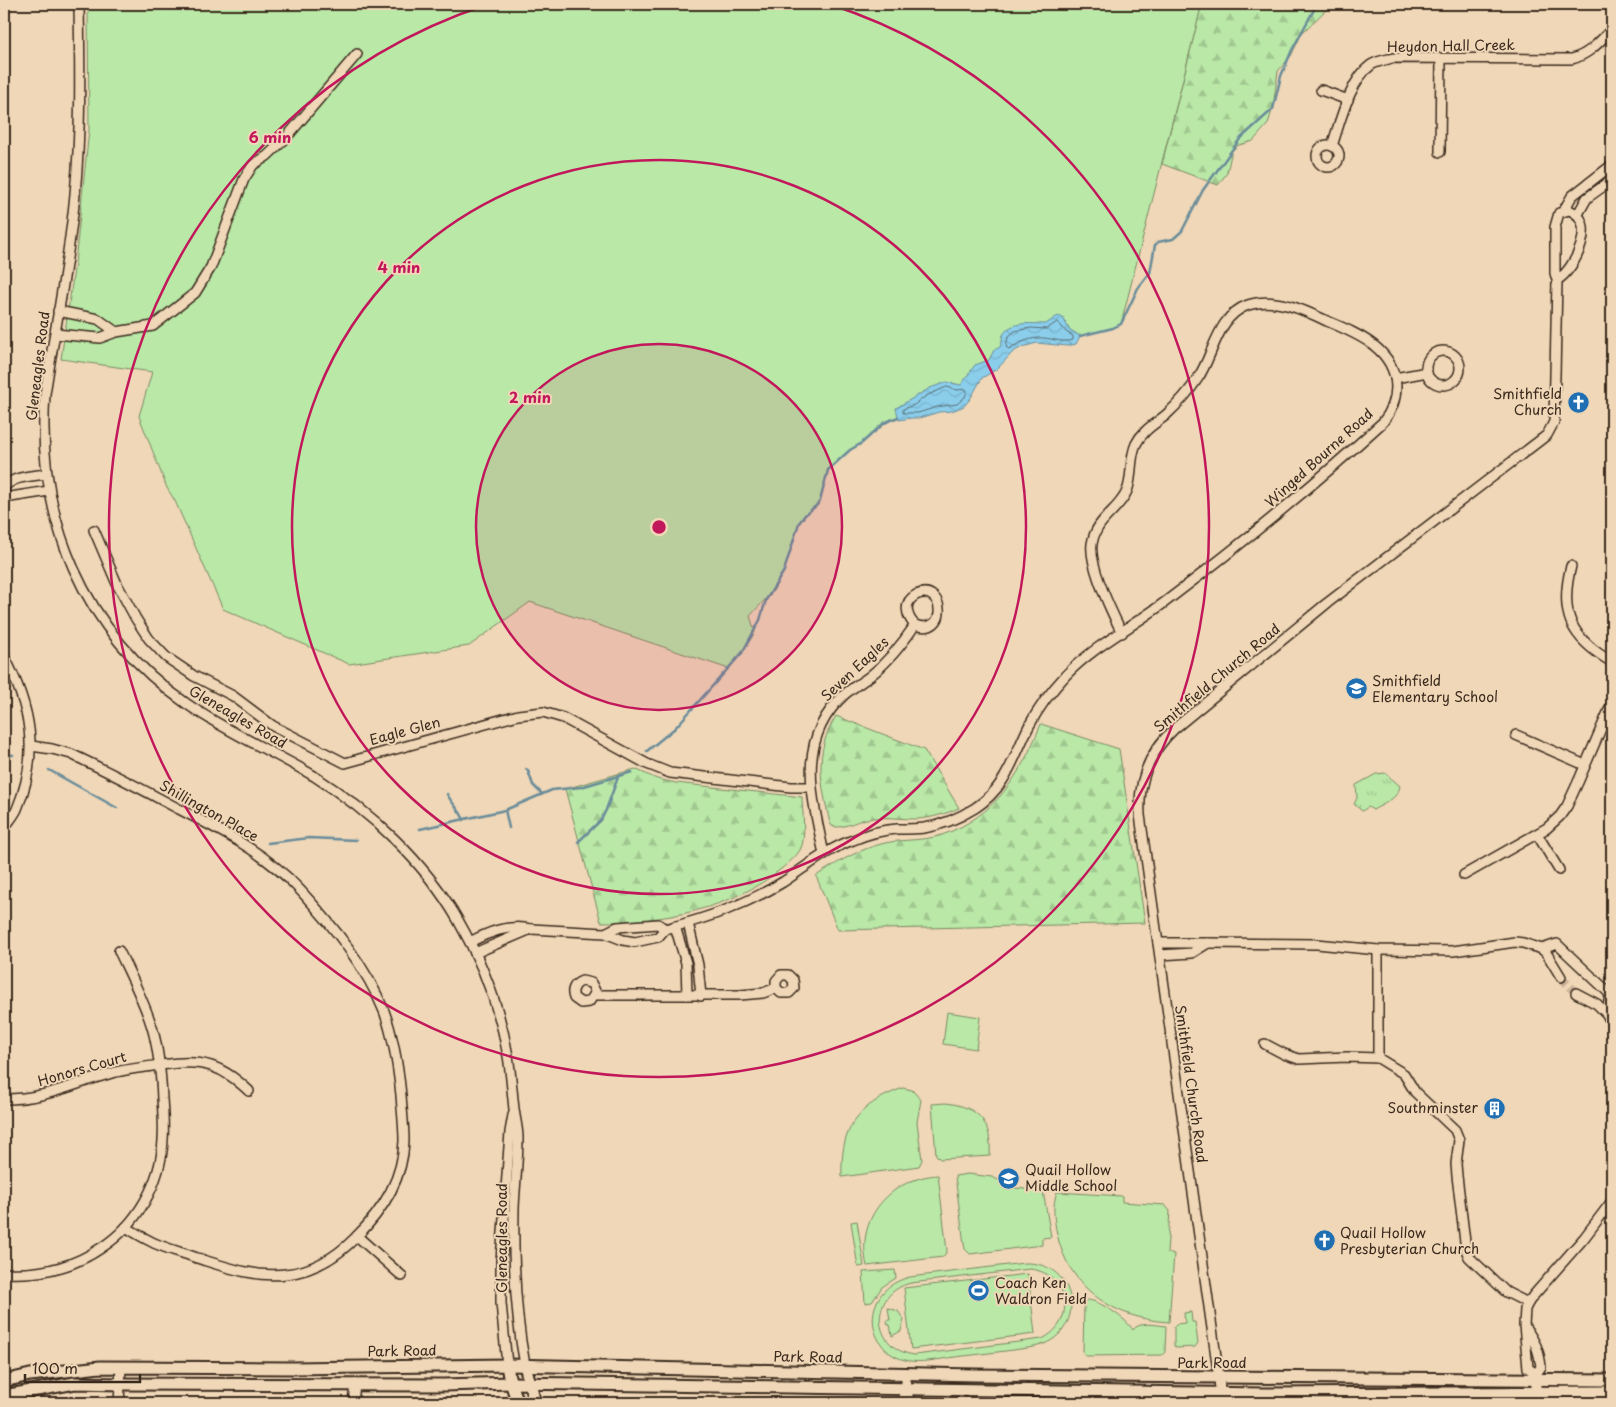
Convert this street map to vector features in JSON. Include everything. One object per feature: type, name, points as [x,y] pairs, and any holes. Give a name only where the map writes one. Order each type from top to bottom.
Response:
[{"type":"main road","name":"Park Road","points":[[4,1382],[30,1375],[77,1368],[293,1368],[507,1365],[906,1374],[1219,1378],[1536,1377],[1612,1380]]},
{"type":"main road","points":[[507,1365],[518,1403]]},
{"type":"main road","points":[[525,1365],[535,1403]]},
{"type":"main road","points":[[4,1375],[30,1375]]},
{"type":"main road","points":[[4,1396],[75,1382],[120,1384],[444,1385],[529,1383],[906,1389],[1221,1398],[1612,1392]]},
{"type":"street","name":"Gleneagles Road","points":[[79,4],[81,107],[75,196],[45,394],[43,434],[46,474],[60,536],[83,587],[102,619],[140,665],[171,692],[210,720],[313,776],[360,808],[421,868],[448,902],[470,942],[491,989],[509,1058],[518,1134],[514,1256],[518,1328],[525,1365]]},
{"type":"street","name":"Heydon Hall Creek","points":[[1332,146],[1348,100],[1359,77],[1376,62],[1393,58],[1572,59],[1591,50],[1612,28]]},
{"type":"street","points":[[55,334],[100,338],[116,332],[153,326],[195,293],[211,267],[244,179],[253,165],[267,156],[285,140],[357,54]]},
{"type":"street","points":[[1440,152],[1441,58]]},
{"type":"street","points":[[1321,90],[1348,100]]},
{"type":"street","name":"Smithfield Church Road","points":[[1221,1398],[1140,806],[1140,791],[1144,776],[1152,756],[1162,741],[1175,728],[1326,604],[1547,435],[1554,422],[1557,280],[1555,273],[1555,227],[1559,213],[1564,210],[1572,196],[1612,164]]},
{"type":"street","points":[[1578,214],[1587,198],[1612,180]]},
{"type":"street","points":[[1557,280],[1562,278],[1580,250],[1583,227],[1578,214],[1564,210]]},
{"type":"street","points":[[1122,633],[1094,568],[1092,553],[1094,537],[1105,517],[1118,505],[1126,493],[1129,484],[1132,453],[1136,443],[1146,430],[1177,405],[1188,391],[1207,362],[1219,333],[1231,316],[1247,305],[1266,302],[1277,303],[1314,315],[1377,347],[1388,360],[1395,378],[1426,372]]},
{"type":"street","points":[[58,311],[98,318],[116,332]]},
{"type":"street","name":"Winged Bourne Road","points":[[470,942],[486,934],[520,926],[531,929],[605,932],[623,940],[635,942],[658,937],[665,929],[728,911],[759,896],[846,842],[870,834],[922,828],[944,823],[962,816],[983,802],[1002,782],[1011,768],[1029,726],[1050,692],[1067,674],[1083,660],[1164,603],[1233,550],[1305,492],[1383,422],[1391,409],[1396,390],[1395,378]]},
{"type":"street","points":[[4,487],[9,481],[46,474]]},
{"type":"street","points":[[4,498],[49,491]]},
{"type":"street","name":"Eagle Glen","points":[[94,530],[117,584],[136,619],[149,639],[166,657],[194,676],[233,696],[273,726],[345,763],[518,715],[543,712],[563,718],[648,764],[670,773],[791,787],[811,787]]},
{"type":"street","points":[[1571,566],[1565,596],[1567,612],[1571,623],[1581,639],[1589,647],[1612,662]]},
{"type":"street","name":"Seven Eagles","points":[[824,854],[811,787],[811,757],[814,743],[825,716],[846,693],[870,676],[893,655],[915,624]]},
{"type":"street","points":[[4,656],[24,702],[31,746],[26,780],[16,811],[4,828]]},
{"type":"street","points":[[1464,875],[1537,834],[1560,816],[1567,806],[1586,765],[1612,703]]},
{"type":"street","points":[[1516,735],[1586,765]]},
{"type":"street","name":"Shillington Place","points":[[31,746],[71,754],[245,844],[280,871],[318,911],[354,957],[373,987],[388,1024],[399,1071],[404,1138],[402,1161],[394,1187],[377,1213],[358,1236],[338,1253],[317,1266],[296,1273],[268,1275],[234,1269],[162,1247],[126,1227]]},
{"type":"street","points":[[1537,834],[1559,870]]},
{"type":"street","points":[[688,923],[698,965],[702,996]]},
{"type":"street","name":"Winged Bourne Road","points":[[605,932],[617,927],[658,924],[665,929]]},
{"type":"street","points":[[675,926],[686,963],[687,995]]},
{"type":"street","name":"Winged Bourne Road","points":[[475,954],[531,929]]},
{"type":"street","points":[[1158,943],[1317,944],[1378,950],[1453,951],[1515,942],[1542,949],[1561,977]]},
{"type":"street","points":[[1160,955],[1192,953],[1208,943]]},
{"type":"street","points":[[1542,949],[1557,944],[1608,992],[1610,996],[1607,1014]]},
{"type":"street","points":[[1378,950],[1378,1058]]},
{"type":"street","points":[[4,1273],[27,1273],[64,1267],[91,1255],[106,1245],[126,1227],[136,1215],[151,1189],[162,1154],[164,1126],[160,1065],[147,1012],[119,951]]},
{"type":"street","points":[[594,995],[702,996],[764,993],[776,988]]},
{"type":"street","points":[[1576,993],[1597,1004],[1607,1014],[1612,1025]]},
{"type":"street","points":[[1266,1044],[1298,1059],[1378,1058],[1404,1074],[1415,1092],[1455,1130],[1459,1140],[1456,1164],[1457,1176],[1466,1250],[1469,1257],[1506,1292],[1528,1303]]},
{"type":"street","name":"Honors Court","points":[[4,1099],[30,1098],[50,1094],[115,1072],[190,1062],[208,1065],[227,1073],[249,1091]]},
{"type":"street","name":"Gleneagles Road","points":[[507,1365],[501,1303],[501,1261],[510,1132],[514,1110]]},
{"type":"street","points":[[1536,1392],[1536,1377],[1528,1368],[1524,1325],[1525,1309],[1532,1296],[1584,1238],[1612,1201]]},
{"type":"street","points":[[358,1236],[402,1276]]},
{"type":"street","points":[[119,1403],[121,1367]]},
{"type":"street","points":[[906,1374],[906,1389],[910,1403]]},
{"type":"street","points":[[353,1403],[355,1384]]},
{"type":"street","points":[[901,1403],[906,1389]]},
{"type":"green space","points":[[88,4],[1202,4],[1121,324],[1111,329],[1080,336],[1071,343],[1027,337],[973,379],[961,403],[891,419],[862,443],[849,450],[828,470],[820,501],[799,523],[784,571],[773,591],[750,616],[755,632],[729,669],[530,602],[469,646],[349,664],[223,609],[175,501],[167,488],[139,416],[152,372],[61,359],[75,263],[89,130]]},
{"type":"green space","points":[[1202,4],[1332,4],[1302,33],[1291,56],[1278,71],[1273,107],[1268,124],[1253,141],[1239,145],[1232,150],[1227,173],[1218,185],[1162,164]]},
{"type":"green space","points":[[836,716],[924,750],[959,808],[917,819],[872,818],[844,826],[832,826],[824,794],[821,768],[824,743]]},
{"type":"green space","points":[[1041,724],[1119,749],[1145,923],[838,930],[816,876],[866,849],[885,843],[942,835],[961,827],[977,817],[992,805],[1015,776],[1025,760]]},
{"type":"green space","points":[[635,769],[657,779],[676,783],[802,797],[804,832],[800,850],[789,863],[762,883],[719,903],[696,911],[672,916],[601,922],[565,789]]},
{"type":"green space","points":[[1385,773],[1400,786],[1399,791],[1390,801],[1373,810],[1368,807],[1362,811],[1354,804],[1357,798],[1356,785],[1376,774]]},
{"type":"green space","points":[[947,1012],[980,1017],[976,1049],[943,1044]]},
{"type":"green space","points":[[903,1088],[912,1090],[921,1100],[917,1122],[922,1160],[919,1166],[842,1177],[844,1145],[854,1120],[874,1102]]},
{"type":"green space","points":[[946,1103],[968,1108],[982,1119],[989,1134],[990,1156],[940,1159],[936,1155],[932,1104]]},
{"type":"green space","points":[[968,1174],[992,1177],[1015,1188],[1043,1191],[1051,1237],[1042,1238],[1042,1245],[970,1254],[965,1249],[964,1244],[955,1176]]},
{"type":"green space","points":[[938,1175],[947,1251],[943,1257],[867,1266],[866,1232],[880,1204],[892,1192],[905,1184],[921,1178]]},
{"type":"green space","points":[[1057,1192],[1122,1196],[1122,1202],[1165,1205],[1170,1211],[1167,1253],[1174,1254],[1169,1322],[1149,1320],[1130,1315],[1097,1298],[1083,1285],[1072,1271],[1063,1253],[1057,1234],[1054,1202]]},
{"type":"green space","points":[[857,1221],[864,1266],[858,1267],[851,1222]]},
{"type":"green space","points":[[1024,1263],[1043,1266],[1057,1274],[1066,1286],[1071,1300],[1070,1315],[1064,1329],[1052,1340],[1034,1347],[930,1361],[917,1362],[905,1360],[890,1353],[884,1347],[875,1333],[873,1316],[877,1301],[884,1291],[898,1281],[910,1277]],"holes":[[[1030,1269],[1043,1272],[1053,1279],[1060,1288],[1064,1299],[1064,1310],[1061,1321],[1053,1331],[1042,1339],[915,1355],[900,1351],[890,1343],[883,1333],[880,1321],[882,1309],[887,1298],[897,1289],[911,1283]]]},
{"type":"green space","points":[[895,1270],[896,1278],[882,1287],[872,1302],[865,1303],[863,1272]]},
{"type":"green space","points":[[1028,1274],[1035,1334],[911,1349],[904,1288]]},
{"type":"green space","points":[[1087,1300],[1098,1303],[1112,1311],[1133,1330],[1139,1325],[1153,1324],[1166,1326],[1165,1352],[1162,1355],[1086,1356],[1083,1352],[1084,1303]]},
{"type":"green space","points":[[888,1308],[898,1311],[904,1320],[901,1331],[892,1336],[887,1320],[890,1320]]},
{"type":"green space","points":[[1191,1312],[1192,1322],[1195,1322],[1198,1343],[1195,1347],[1177,1348],[1174,1346],[1174,1326],[1185,1323],[1184,1313]]},
{"type":"water","points":[[1060,316],[1069,329],[1080,336],[1076,344],[1067,346],[1037,343],[1022,347],[1013,352],[997,369],[982,378],[964,406],[952,411],[899,420],[896,408],[930,388],[947,382],[961,385],[975,365],[989,360],[994,350],[1000,347],[1003,335],[1011,327],[1022,324],[1046,324]]},
{"type":"waterway","points":[[1080,336],[1113,328],[1121,324],[1138,288],[1150,273],[1155,245],[1158,242],[1173,239],[1182,231],[1203,190],[1240,139],[1273,109],[1281,76],[1292,50],[1317,4]]},
{"type":"waterway","points":[[647,751],[675,728],[742,653],[760,620],[766,600],[784,571],[799,523],[820,501],[828,470],[884,423],[898,417]]},
{"type":"waterway","points":[[4,754],[13,755]]},
{"type":"waterway","points":[[526,769],[533,785],[542,794]]},
{"type":"waterway","points":[[49,770],[117,808]]},
{"type":"waterway","points":[[420,829],[505,810],[552,790],[581,787],[632,772]]},
{"type":"waterway","points":[[578,842],[601,820],[618,777]]},
{"type":"waterway","points":[[447,794],[464,820]]},
{"type":"waterway","points":[[505,810],[509,828]]},
{"type":"waterway","points":[[268,843],[309,838],[356,840]]},
{"type":"tunnel","points":[[1561,977],[1576,993]]},
{"type":"place","name":"Smithfield Church","points":[[1578,402]]},
{"type":"place","name":"Smithfield Elementary School","points":[[1356,689]]},
{"type":"place","name":"Southminster","points":[[1494,1108]]},
{"type":"place","name":"Quail Hollow Middle School","points":[[1009,1178]]},
{"type":"place","name":"Quail Hollow Presbyterian Church","points":[[1324,1241]]},
{"type":"place","name":"Coach Ken Waldron Field","points":[[979,1291]]}]
